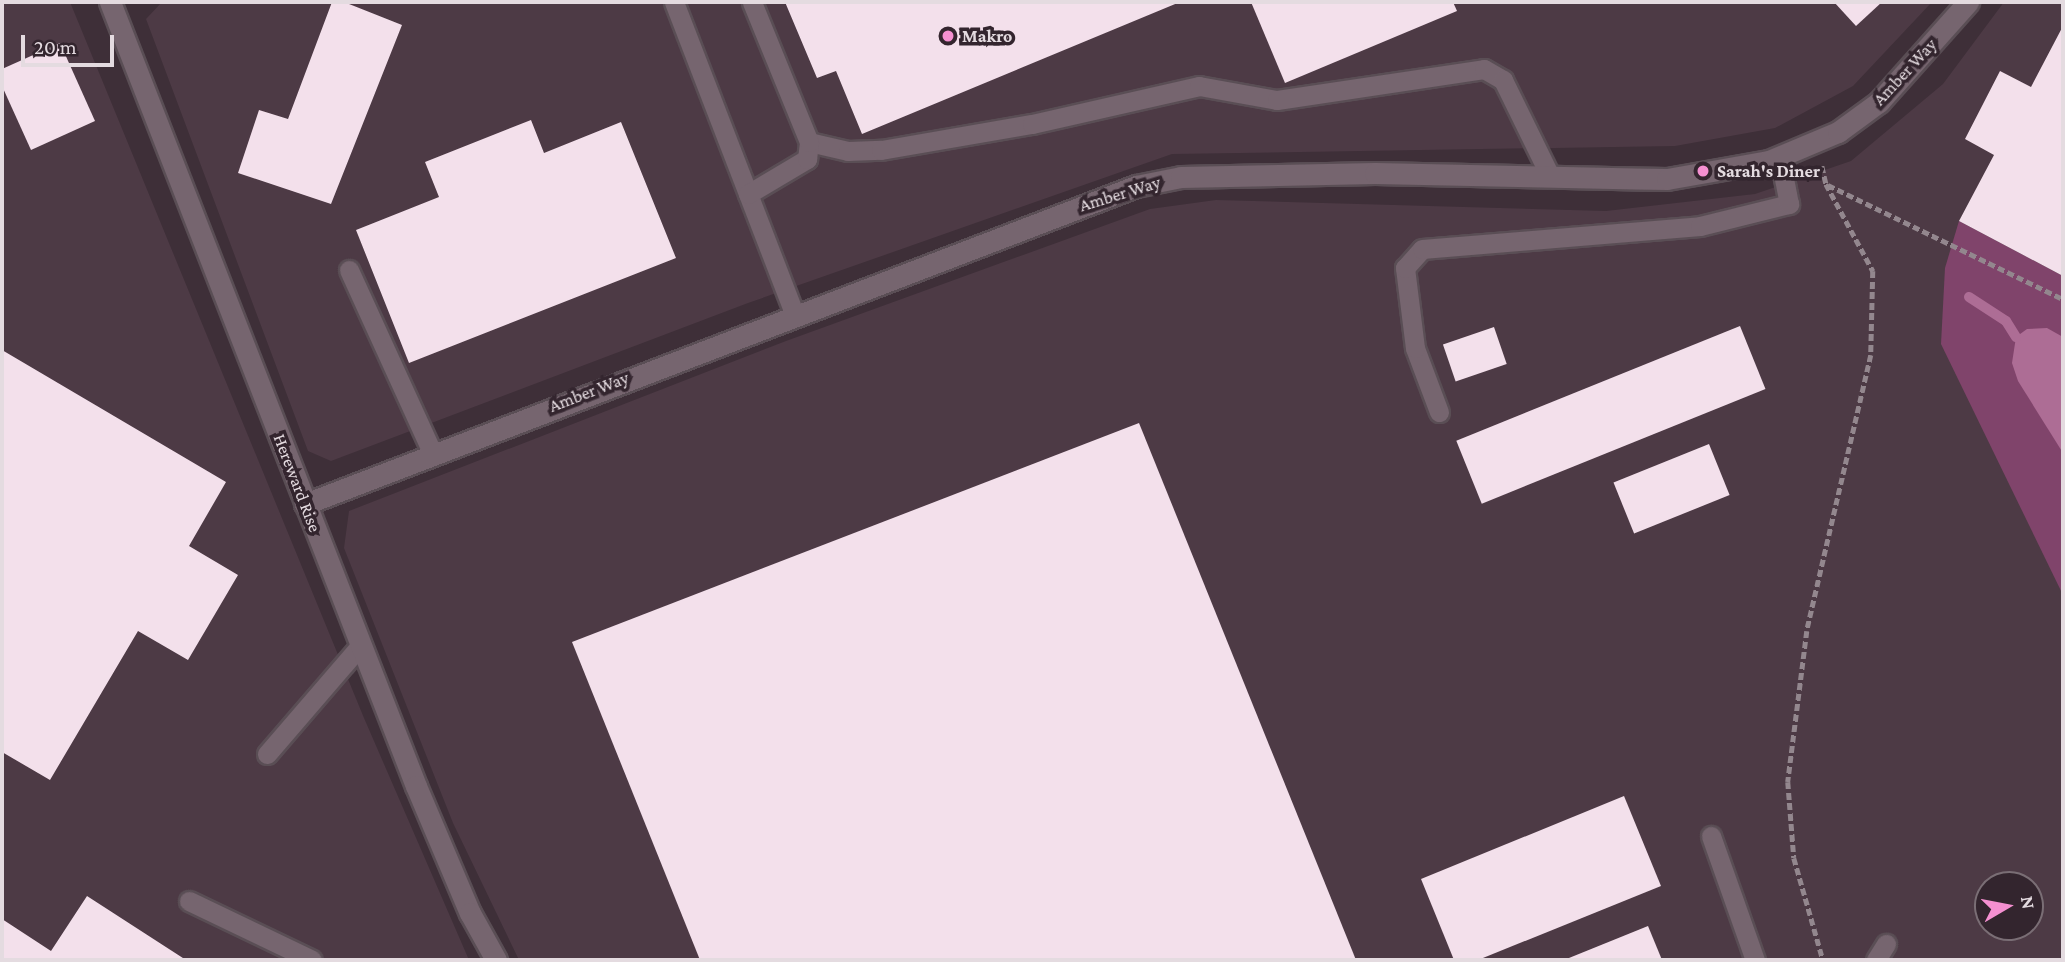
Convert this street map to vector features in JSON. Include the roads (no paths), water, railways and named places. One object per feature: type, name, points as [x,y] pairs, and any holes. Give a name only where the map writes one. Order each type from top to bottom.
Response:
[{"type":"street","name":"Hereward Rise","points":[[110,2],[359,647],[446,858],[496,960]]},
{"type":"street","name":"Amber Way","points":[[305,504],[1098,199],[1181,177],[1681,178],[1780,158],[1838,132],[1879,102],[1968,2]]},
{"type":"lane","points":[[674,2],[795,315]]},
{"type":"lane","points":[[748,194],[807,159],[809,142],[752,2]]},
{"type":"lane","points":[[809,142],[848,151],[881,150],[1032,124],[1199,86],[1277,100],[1484,69],[1503,80],[1550,176]]},
{"type":"lane","points":[[1439,412],[1415,348],[1405,268],[1422,249],[1700,226],[1789,204],[1780,158]]},
{"type":"lane","points":[[349,270],[433,454]]},
{"type":"lane","points":[[267,754],[359,647]]},
{"type":"lane","points":[[1711,836],[1755,960]]},
{"type":"lane","points":[[189,901],[312,960]]},
{"type":"waterway","points":[[1969,297],[2006,321],[2016,337]]},
{"type":"place","name":"Makro","points":[[948,36]]},
{"type":"place","name":"Sarah's Diner","points":[[1703,171]]}]
